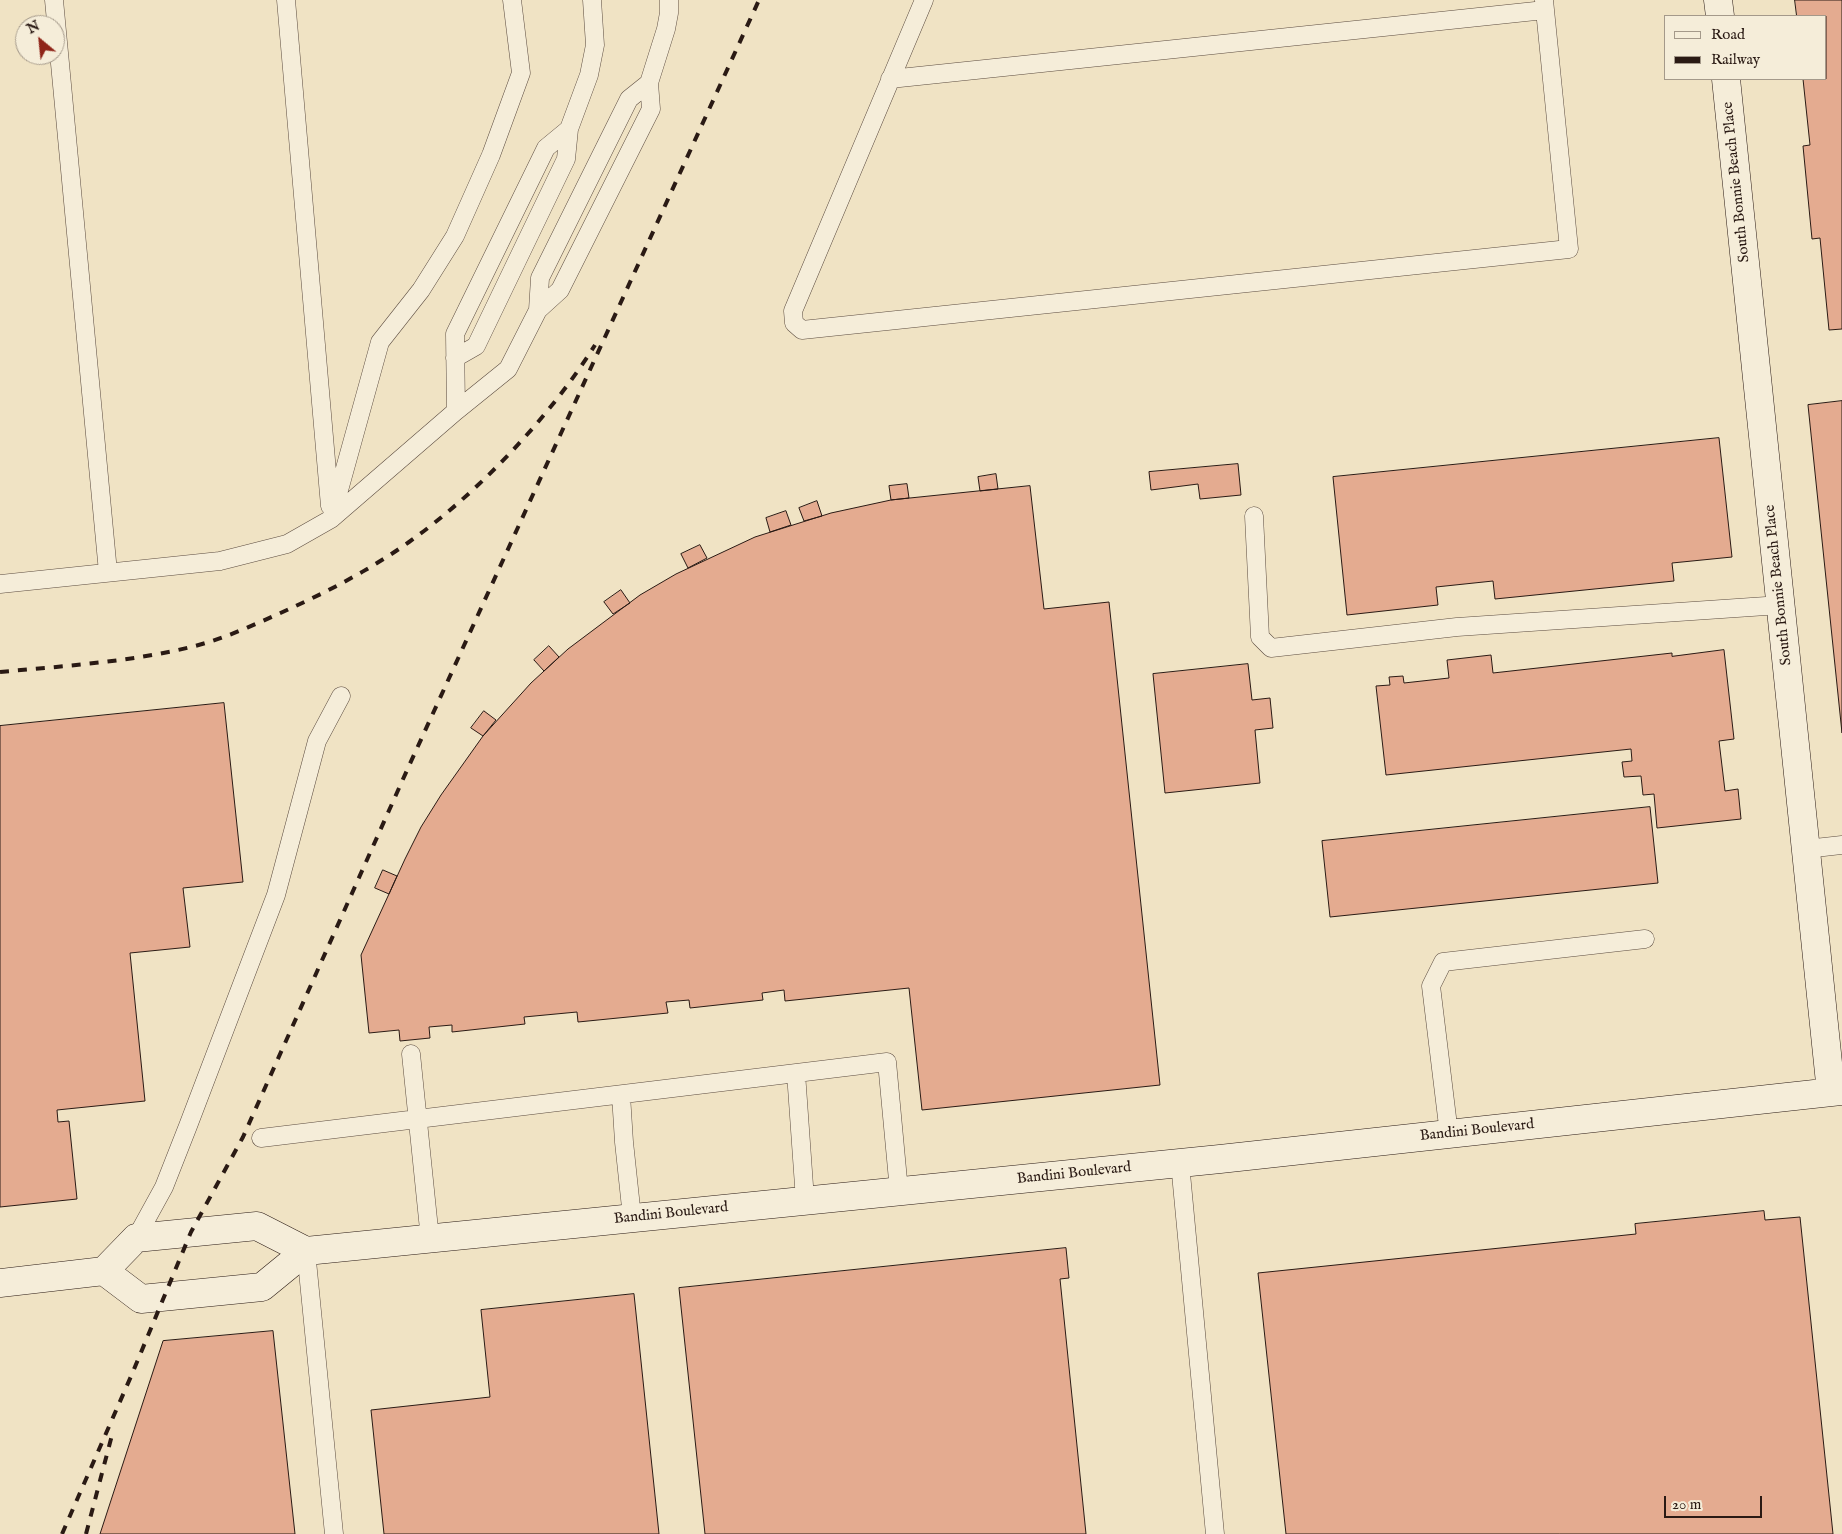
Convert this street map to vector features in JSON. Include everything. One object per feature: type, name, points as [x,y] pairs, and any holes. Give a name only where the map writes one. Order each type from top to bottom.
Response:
[{"type":"main road","points":[[1718,0],[1720,15]]},
{"type":"main road","name":"South Bonnie Beach Place","points":[[1726,80],[1806,849],[1837,1091]]},
{"type":"main road","name":"Bandini Boulevard","points":[[306,1252],[632,1217],[1180,1163],[1837,1091]]},
{"type":"main road","points":[[0,1282],[104,1272],[136,1238],[257,1226],[306,1252],[262,1287],[165,1297],[141,1299],[104,1272]]},
{"type":"lane","points":[[54,0],[108,572]]},
{"type":"lane","points":[[286,0],[332,519]]},
{"type":"lane","points":[[332,519],[380,342],[421,290],[455,236],[491,155],[520,73],[512,0]]},
{"type":"lane","points":[[455,358],[476,346],[479,341],[566,158],[569,129],[589,75],[595,45],[592,0]]},
{"type":"lane","points":[[0,584],[220,561],[287,544],[332,519],[456,411],[508,369],[538,310],[560,290],[651,109],[649,83],[666,29],[669,0]]},
{"type":"lane","points":[[890,78],[1545,5],[1570,249],[802,330],[794,322],[793,311],[890,78],[924,0]]},
{"type":"lane","points":[[538,310],[540,278],[629,99],[649,83]]},
{"type":"lane","points":[[456,411],[455,334],[546,148],[569,129]]},
{"type":"lane","points":[[1254,516],[1260,637],[1272,648],[1457,627],[1781,605]]},
{"type":"lane","points":[[136,1238],[164,1186],[276,895],[317,741],[341,696]]},
{"type":"lane","points":[[1806,849],[1842,845]]},
{"type":"lane","points":[[1449,1134],[1430,986],[1443,962],[1645,939]]},
{"type":"lane","points":[[411,1054],[430,1239]]},
{"type":"lane","points":[[261,1138],[888,1062],[899,1191]]},
{"type":"lane","points":[[796,1073],[805,1200]]},
{"type":"lane","points":[[620,1095],[632,1217]]},
{"type":"lane","points":[[1180,1163],[1215,1534]]},
{"type":"lane","points":[[306,1252],[334,1534]]},
{"type":"building","points":[[1795,0],[1842,0],[1842,329],[1829,330],[1820,238],[1812,239],[1803,146],[1810,145],[1803,80],[1827,80],[1827,15],[1797,15]]},
{"type":"building","points":[[1842,401],[1842,733],[1808,405]]},
{"type":"building","points":[[1719,438],[1732,557],[1672,563],[1674,581],[1495,599],[1493,581],[1436,587],[1438,605],[1347,615],[1333,477]]},
{"type":"building","points":[[1238,464],[1241,495],[1200,499],[1198,484],[1151,490],[1149,472]]},
{"type":"building","points":[[996,474],[998,489],[980,491],[978,477]]},
{"type":"building","points":[[907,484],[909,498],[891,500],[889,486]]},
{"type":"building","points":[[1030,486],[1044,609],[1109,602],[1160,1085],[922,1110],[909,988],[785,1001],[784,990],[762,993],[763,1000],[690,1008],[689,1000],[666,1002],[668,1013],[578,1022],[577,1012],[524,1017],[525,1024],[452,1032],[452,1025],[429,1027],[430,1038],[400,1041],[399,1030],[369,1033],[361,955],[421,827],[483,736],[531,683],[568,649],[640,595],[676,574],[755,537],[831,513],[891,500]]},
{"type":"building","points":[[817,501],[822,516],[804,521],[799,508]]},
{"type":"building","points":[[786,511],[791,525],[770,532],[766,518]]},
{"type":"building","points":[[700,545],[707,558],[688,568],[681,554]]},
{"type":"building","points":[[621,590],[630,603],[613,614],[604,602]]},
{"type":"building","points":[[549,646],[559,657],[544,671],[534,660]]},
{"type":"building","points":[[1724,650],[1734,739],[1719,741],[1725,791],[1738,789],[1741,819],[1657,828],[1654,794],[1643,795],[1641,776],[1624,777],[1622,762],[1632,761],[1631,749],[1386,775],[1376,686],[1390,685],[1389,677],[1403,676],[1404,683],[1449,678],[1447,660],[1491,655],[1493,673],[1672,653],[1672,656]]},
{"type":"building","points":[[1248,664],[1252,700],[1270,698],[1273,728],[1255,730],[1260,783],[1165,793],[1153,674]]},
{"type":"building","points":[[224,703],[243,882],[183,888],[190,947],[130,953],[145,1101],[57,1110],[58,1122],[69,1121],[77,1199],[0,1207],[0,726]]},
{"type":"building","points":[[484,711],[496,720],[483,736],[471,728]]},
{"type":"building","points":[[1650,807],[1658,883],[1330,917],[1322,841]]},
{"type":"building","points":[[383,870],[397,876],[389,894],[375,888]]},
{"type":"building","points":[[1764,1211],[1765,1220],[1800,1217],[1833,1534],[1286,1534],[1258,1273],[1636,1234],[1635,1224]]},
{"type":"building","points":[[1066,1248],[1069,1278],[1060,1279],[1086,1534],[705,1534],[679,1288]]},
{"type":"building","points":[[634,1294],[659,1534],[384,1534],[371,1410],[490,1397],[481,1310]]},
{"type":"building","points":[[273,1331],[295,1534],[100,1534],[163,1341]]},
{"type":"railway","points":[[62,1534],[132,1374],[191,1232],[243,1137],[408,768],[759,0]]},
{"type":"railway","points":[[0,672],[120,660],[191,647],[216,640],[252,626],[303,603],[349,579],[409,542],[461,501],[535,426],[557,399],[595,345]]},
{"type":"railway","points":[[86,1534],[112,1435]]}]
